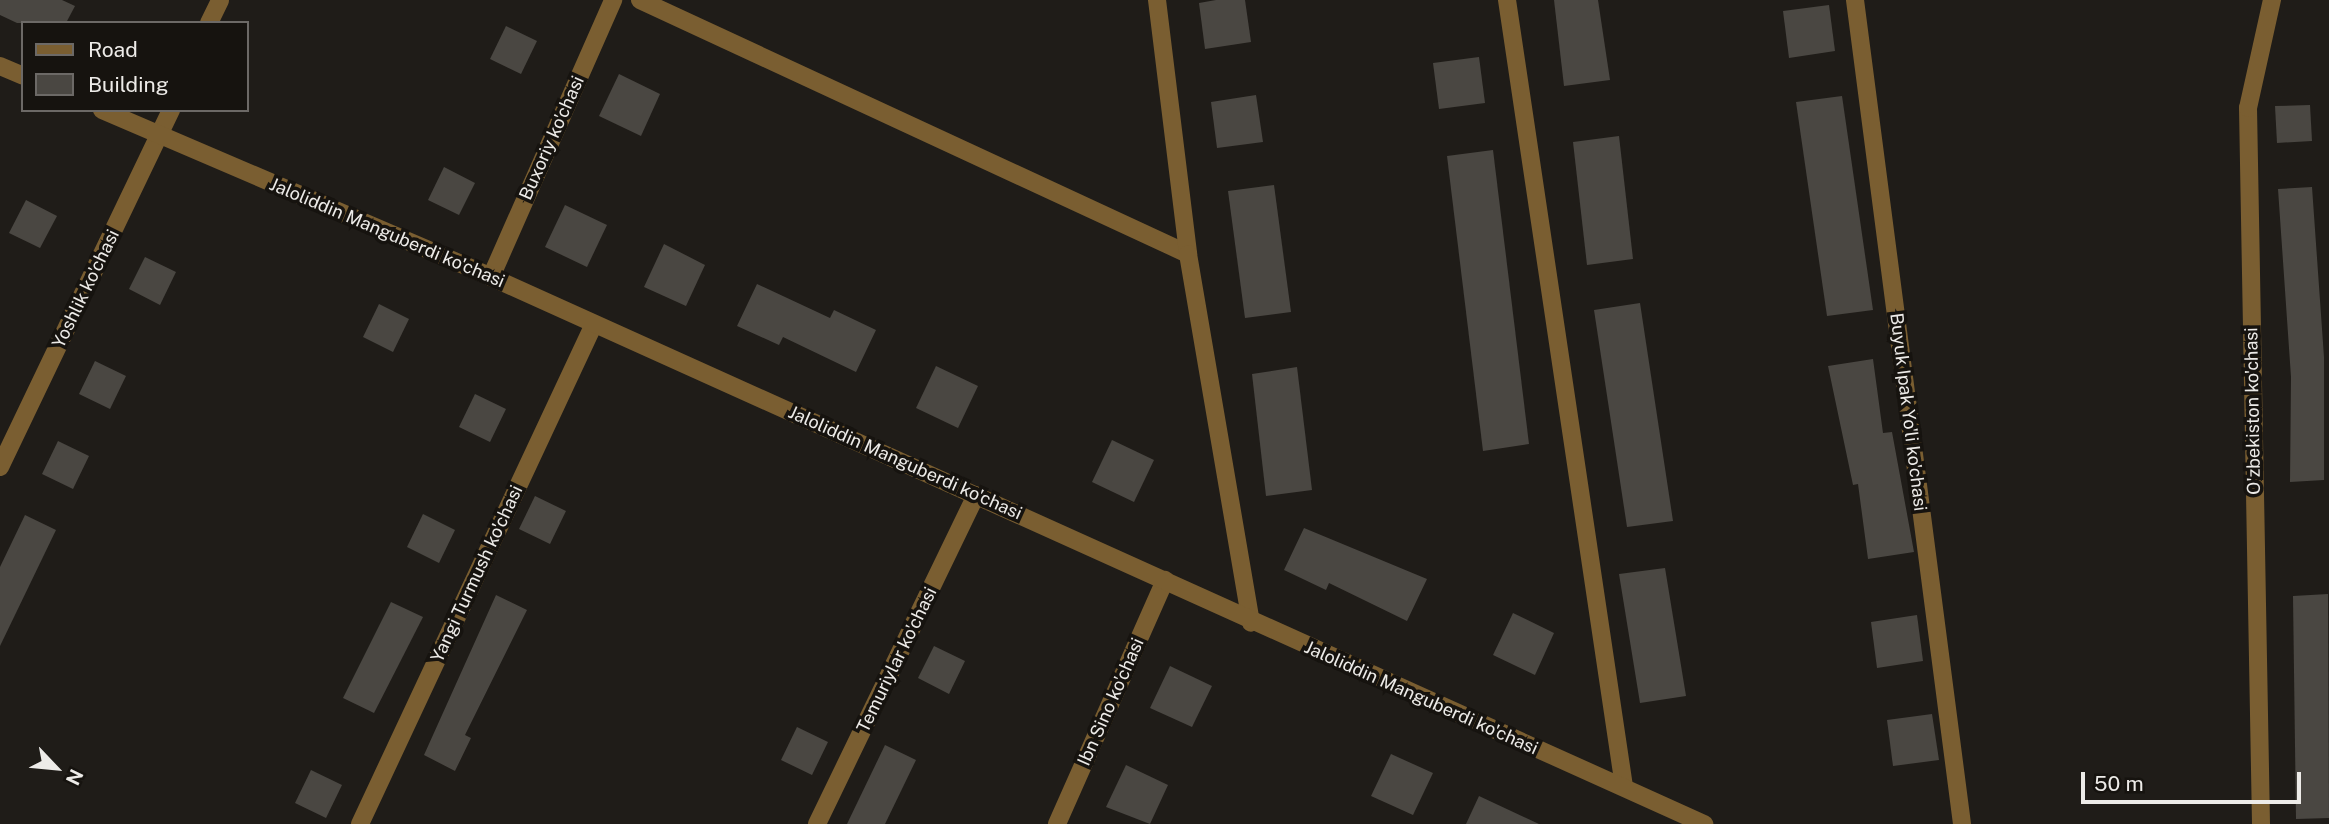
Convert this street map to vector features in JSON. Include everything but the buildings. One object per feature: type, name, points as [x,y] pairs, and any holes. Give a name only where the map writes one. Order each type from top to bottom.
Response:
[{"type":"street","points":[[210,21],[220,0]]},
{"type":"street","name":"Buxoriy ko'chasi","points":[[491,277],[613,0]]},
{"type":"street","points":[[640,0],[1188,254]]},
{"type":"street","points":[[1157,0],[1188,254],[1251,623]]},
{"type":"street","points":[[1507,0],[1624,787]]},
{"type":"street","name":"Buyuk Ipak Yo'li ko'chasi","points":[[1855,0],[1962,824]]},
{"type":"street","name":"O'zbekiston ko'chasi","points":[[2261,824],[2248,108],[2272,0]]},
{"type":"street","points":[[0,66],[21,75]]},
{"type":"street","name":"Jaloliddin Manguberdi ko'chasi","points":[[107,112],[491,277],[1165,580],[1251,623],[1704,824]]},
{"type":"street","name":"Yoshlik ko'chasi","points":[[0,467],[170,112]]},
{"type":"street","name":"Yangi Turmush ko'chasi","points":[[360,824],[594,324]]},
{"type":"street","name":"Temuriylar ko'chasi","points":[[817,824],[976,495]]},
{"type":"street","name":"Ibn Sino ko'chasi","points":[[1057,824],[1165,580]]}]
